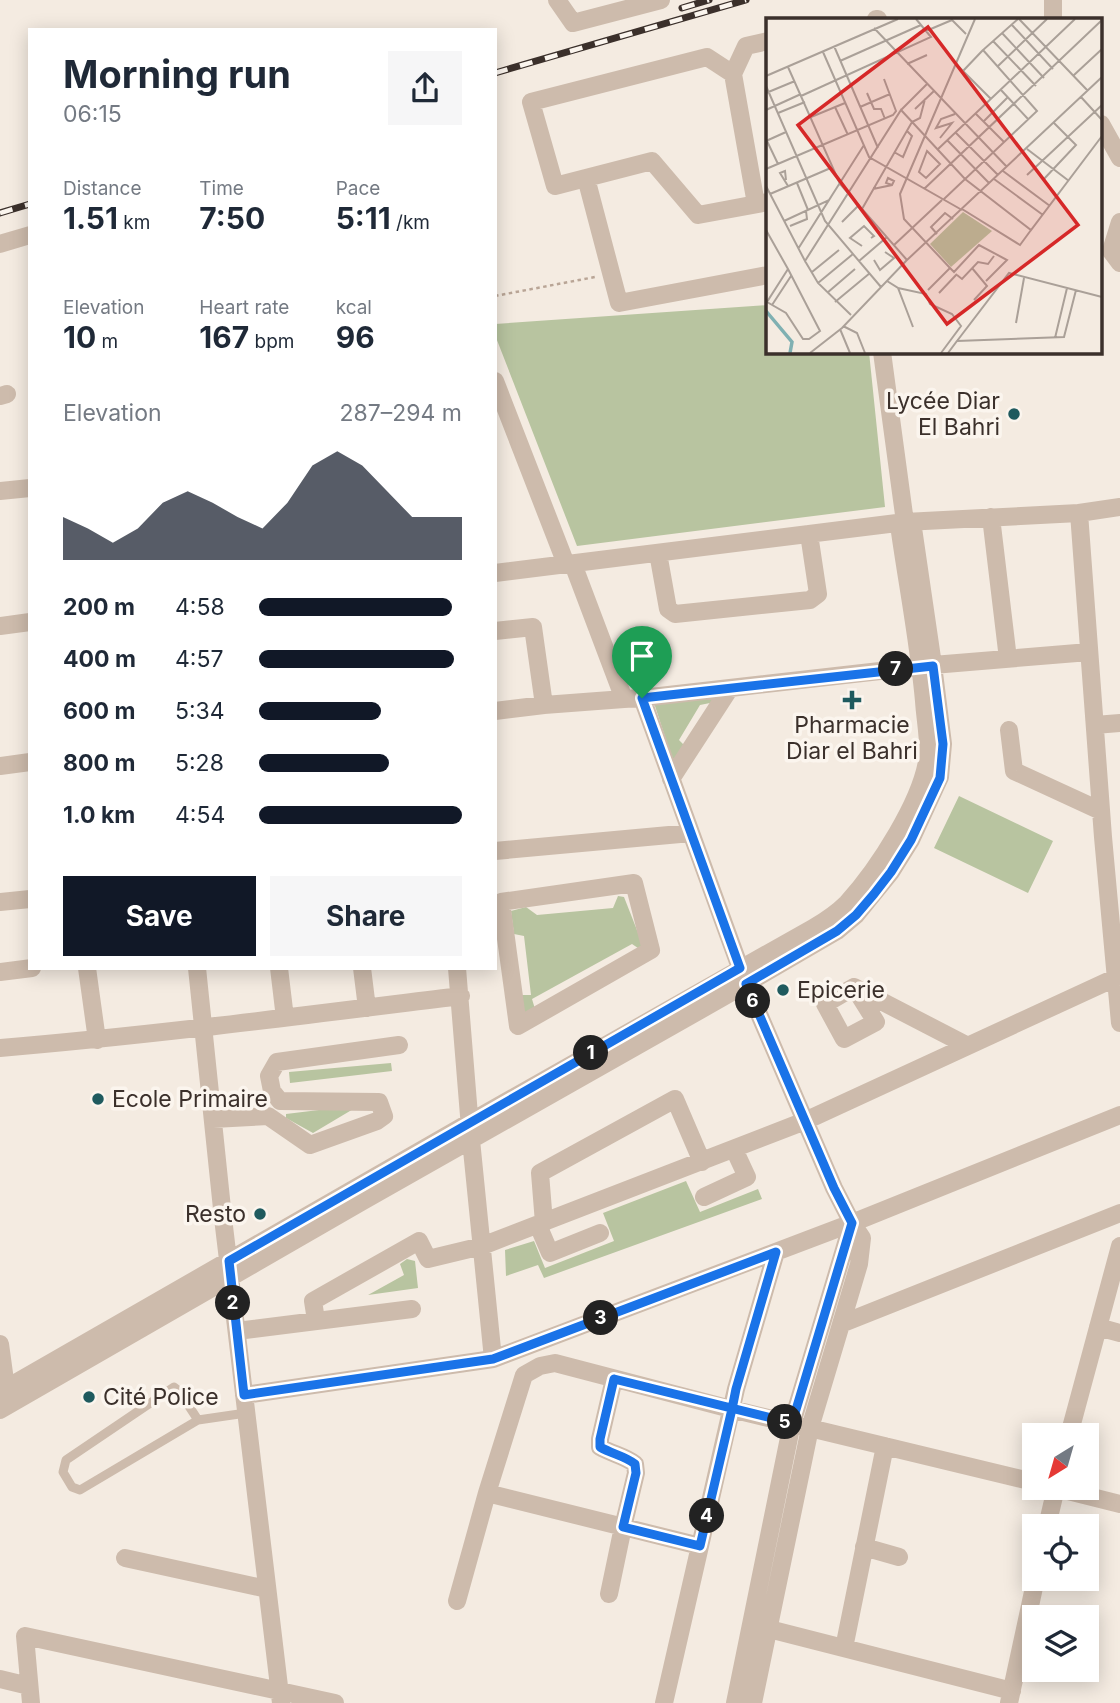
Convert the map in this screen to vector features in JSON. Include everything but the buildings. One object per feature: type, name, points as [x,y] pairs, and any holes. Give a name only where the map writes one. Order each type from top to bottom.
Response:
[{"type":"street","points":[[557,0],[573,23],[662,0]]},
{"type":"street","points":[[1053,0],[1053,18]]},
{"type":"street","points":[[733,74],[707,57],[531,102],[555,186],[652,160],[698,215],[762,203],[733,74],[746,46],[766,41]]},
{"type":"street","points":[[1102,126],[1120,158]]},
{"type":"street","points":[[586,178],[620,303],[766,275]]},
{"type":"street","points":[[1120,222],[1111,251],[1120,263]]},
{"type":"street","points":[[0,244],[28,236]]},
{"type":"street","points":[[230,1269],[470,1122],[743,976],[837,931],[856,915],[891,872],[911,840],[940,778],[943,744],[927,666],[913,528],[905,522],[882,354]]},
{"type":"street","points":[[497,386],[570,564],[671,779],[743,976],[805,1121],[834,1188],[862,1238],[859,1264],[841,1324],[801,1426],[769,1629],[753,1703]]},
{"type":"street","points":[[0,491],[28,488]]},
{"type":"street","points":[[497,573],[905,522],[1079,513],[1120,507]]},
{"type":"street","points":[[1079,513],[1101,811],[1120,1017]]},
{"type":"street","points":[[991,517],[1008,659]]},
{"type":"street","points":[[658,553],[668,609],[675,614],[810,600],[818,594],[809,534]]},
{"type":"street","points":[[0,626],[28,622]]},
{"type":"street","points":[[497,631],[533,627],[544,705]]},
{"type":"street","points":[[497,711],[1089,652]]},
{"type":"street","points":[[671,779],[730,688]]},
{"type":"street","points":[[1095,725],[1120,723]]},
{"type":"street","points":[[1009,730],[1014,771],[1101,811]]},
{"type":"street","points":[[0,766],[28,762]]},
{"type":"street","points":[[497,851],[691,833]]},
{"type":"street","points":[[634,883],[651,950],[518,1026],[501,951],[501,902],[634,883]]},
{"type":"street","points":[[0,902],[28,899]]},
{"type":"street","points":[[0,972],[28,968]]},
{"type":"street","points":[[87,970],[97,1040]]},
{"type":"street","points":[[197,970],[280,1697]]},
{"type":"street","points":[[279,970],[285,1018]]},
{"type":"street","points":[[362,970],[367,1007]]},
{"type":"street","points":[[457,970],[493,1359]]},
{"type":"street","points":[[0,1344],[3,1399],[230,1269],[471,1140],[743,976]]},
{"type":"street","points":[[316,1320],[313,1301],[419,1241],[428,1259],[482,1247],[805,1121],[1115,978]]},
{"type":"street","points":[[855,987],[968,1046]]},
{"type":"street","points":[[0,1048],[97,1040],[461,996]]},
{"type":"street","points":[[213,1119],[274,1109],[379,1102],[384,1116],[377,1121],[310,1145],[274,1109],[269,1076],[277,1062],[398,1045]]},
{"type":"street","points":[[600,1233],[550,1253],[541,1224],[540,1173],[675,1099],[702,1162]]},
{"type":"street","points":[[244,1395],[493,1359],[852,1223],[1120,1115]]},
{"type":"street","points":[[704,1197],[747,1177],[734,1149]]},
{"type":"street","points":[[841,1324],[1120,1213]]},
{"type":"street","points":[[735,1703],[852,1223]]},
{"type":"street","points":[[1072,1423],[1120,1246]]},
{"type":"street","points":[[664,1703],[732,1409],[776,1252]]},
{"type":"street","points":[[237,1331],[412,1309]]},
{"type":"street","points":[[1098,1327],[1120,1333]]},
{"type":"street","points":[[457,1601],[524,1375],[540,1366],[555,1363],[1022,1479]]},
{"type":"street","points":[[609,1594],[636,1473],[635,1464],[627,1458],[600,1447],[614,1379]]},
{"type":"street","points":[[844,1648],[885,1446]]},
{"type":"street","points":[[487,1493],[700,1546]]},
{"type":"street","points":[[1099,1499],[1120,1504]]},
{"type":"street","points":[[864,1547],[899,1557]]},
{"type":"street","points":[[125,1558],[267,1589]]},
{"type":"street","points":[[769,1629],[1010,1697],[1033,1591]]},
{"type":"street","points":[[30,1695],[25,1636],[280,1697],[335,1703]]},
{"type":"street","points":[[0,1679],[30,1695]]},
{"type":"lane","points":[[198,1420],[174,1387],[66,1460],[63,1472],[72,1487],[80,1490],[198,1420],[246,1413]]},
{"type":"path","points":[[497,296],[612,274]]},
{"type":"green space","points":[[766,305],[766,354],[869,354],[885,507],[577,546],[497,340],[497,324]]},
{"type":"green space","points":[[716,693],[715,702],[700,705],[679,740],[686,747],[677,760],[672,758],[654,703]]},
{"type":"green space","points":[[959,796],[1053,841],[1028,893],[934,848]]},
{"type":"green space","points":[[618,896],[624,897],[644,948],[641,950],[632,944],[532,999],[535,1009],[525,1015],[520,995],[531,995],[524,936],[514,934],[511,911],[526,907],[537,915],[613,908]]},
{"type":"green space","points":[[391,1063],[392,1071],[290,1083],[289,1072]]},
{"type":"green space","points":[[360,1105],[313,1133],[286,1118],[286,1114]]},
{"type":"green space","points":[[686,1181],[700,1212],[758,1189],[762,1199],[544,1278],[538,1265],[506,1276],[505,1250],[534,1241],[545,1268],[614,1241],[603,1213]]},
{"type":"green space","points":[[407,1259],[415,1261],[418,1288],[368,1295],[404,1275],[400,1264]]},
{"type":"railway","points":[[682,8],[709,0]]},
{"type":"railway","points":[[497,72],[746,0]]},
{"type":"railway","points":[[0,213],[28,205]]},
{"type":"place","name":"Lycée Diar El Bahri","points":[[1014,414]]},
{"type":"place","name":"Pharmacie Diar el Bahri","points":[[852,700]]},
{"type":"place","name":"Epicerie","points":[[783,990]]},
{"type":"place","name":"Ecole Primaire","points":[[98,1099]]},
{"type":"place","name":"Resto","points":[[260,1214]]},
{"type":"place","name":"Cité Police","points":[[89,1397]]},
{"type":"route","points":[[642,698],[740,968],[229,1261],[244,1395],[493,1359],[776,1252],[736,1389],[732,1409],[700,1546],[623,1527],[636,1473],[635,1464],[600,1447],[614,1379],[732,1409],[792,1423],[852,1223],[834,1188],[746,984],[837,931],[856,915],[874,894],[911,840],[929,805],[940,778],[943,744],[933,666],[642,698]]}]
